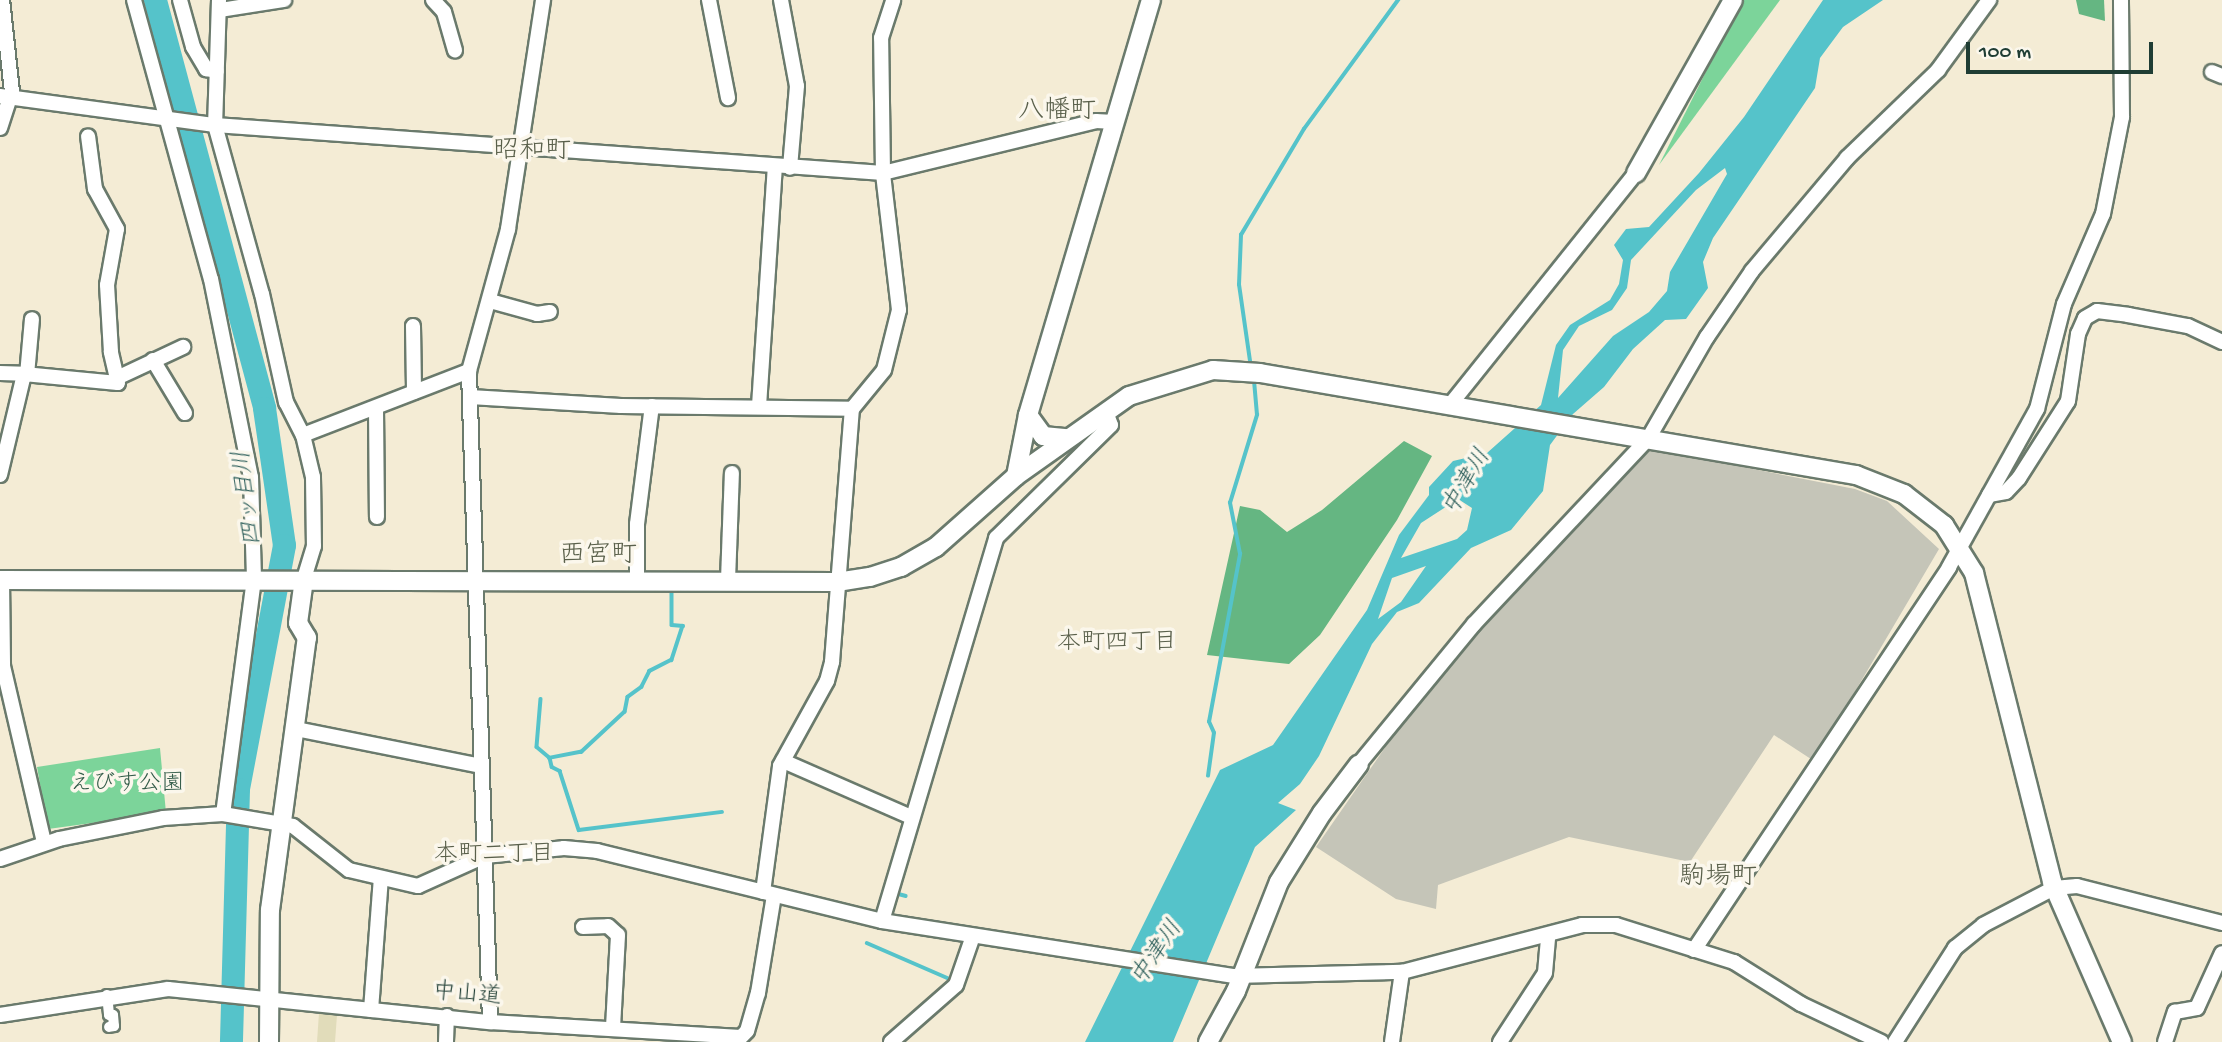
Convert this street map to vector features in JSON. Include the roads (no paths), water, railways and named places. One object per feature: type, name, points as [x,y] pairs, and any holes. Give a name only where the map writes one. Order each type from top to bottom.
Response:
[{"type":"street","points":[[0,128],[11,70],[2,0]]},
{"type":"street","points":[[134,0],[219,315],[251,477],[258,579],[226,815]]},
{"type":"street","points":[[180,0],[193,47],[206,69],[217,71]]},
{"type":"street","points":[[269,1042],[259,997],[307,638],[298,623],[300,579],[314,545],[313,477],[303,435],[286,402],[262,295],[215,125],[219,5],[284,0]]},
{"type":"street","points":[[433,0],[444,12],[455,50]]},
{"type":"street","points":[[490,1021],[469,371],[508,229],[543,0]]},
{"type":"street","points":[[709,0],[728,98]]},
{"type":"street","points":[[781,0],[797,86],[790,168]]},
{"type":"street","points":[[892,0],[881,38],[883,173],[899,310],[884,370],[852,409],[827,681],[783,761],[911,817]]},
{"type":"street","points":[[1016,476],[1028,415],[1152,0]]},
{"type":"street","points":[[1458,406],[1636,173],[1733,0]]},
{"type":"street","points":[[1208,1042],[1292,859],[1359,764],[1474,624],[1648,439],[1707,337],[1752,271],[1847,158],[1938,70],[1989,0]]},
{"type":"street","points":[[1694,950],[1961,545],[2046,385],[2052,341],[2103,214],[2122,117],[2121,1]]},
{"type":"street","points":[[5,97],[215,125],[883,173],[1096,121],[1114,122]]},
{"type":"street","points":[[0,373],[118,383],[119,377],[111,352],[107,285],[117,229],[95,189],[88,136]]},
{"type":"street","points":[[759,406],[775,167]]},
{"type":"street","points":[[490,301],[537,314],[550,312]]},
{"type":"street","points":[[1989,495],[2006,492],[2019,478],[2068,401],[2078,334],[2085,318],[2098,311],[2128,315],[2188,326],[2222,342]]},
{"type":"street","points":[[0,475],[25,374],[32,319]]},
{"type":"street","points":[[413,326],[414,392]]},
{"type":"street","points":[[119,377],[183,347]]},
{"type":"street","points":[[153,360],[185,413]]},
{"type":"street","points":[[44,842],[37,827],[3,666],[1,580],[837,582],[901,567],[936,547],[1016,476],[1106,412],[1157,385],[1213,370],[1260,373],[1856,475],[1904,494],[1944,525],[1961,545],[1986,613],[2054,888],[2122,1042]]},
{"type":"street","points":[[303,435],[469,371]]},
{"type":"street","points":[[470,397],[652,406],[852,409]]},
{"type":"street","points":[[637,581],[637,524],[652,406]]},
{"type":"street","points":[[376,408],[377,517]]},
{"type":"street","points":[[882,920],[996,538],[1111,425],[1106,412]]},
{"type":"street","points":[[1028,415],[1043,436],[1068,438]]},
{"type":"street","points":[[728,580],[732,473]]},
{"type":"street","points":[[296,729],[481,766]]},
{"type":"street","name":"中山道","points":[[107,995],[168,989],[217,991],[370,1010],[490,1021],[741,1037],[747,1031],[768,893],[783,761]]},
{"type":"street","points":[[0,859],[44,842],[163,818],[226,815],[302,829],[349,870],[418,886],[485,856],[538,848],[597,851],[882,920],[1237,976],[1402,972],[1582,925],[1616,925],[1754,972],[1801,1004],[1881,1042]]},
{"type":"street","points":[[370,1010],[381,877]]},
{"type":"street","points":[[1898,1041],[1955,948],[1983,925],[2054,888],[2077,886],[2222,923]]},
{"type":"street","points":[[583,927],[608,926],[618,935],[607,1042]]},
{"type":"street","points":[[1500,1042],[1545,974],[1548,935]]},
{"type":"street","points":[[891,1042],[956,985],[963,975],[973,936]]},
{"type":"street","points":[[2165,1042],[2175,1012],[2197,1009],[2222,953]]},
{"type":"street","points":[[1392,1042],[1402,972]]},
{"type":"street","points":[[0,1015],[107,995],[109,1015],[113,1015],[114,1026],[109,1027]]},
{"type":"street","points":[[446,1042],[447,1016]]},
{"type":"water","name":"中津川","points":[[1823,0],[1883,0],[1843,27],[1820,58],[1815,88],[1713,238],[1703,262],[1708,288],[1686,319],[1665,320],[1633,349],[1604,387],[1573,414],[1550,445],[1543,491],[1511,530],[1471,548],[1419,603],[1397,612],[1372,644],[1319,756],[1300,784],[1278,803],[1296,810],[1255,847],[1173,1042],[1085,1042],[1220,770],[1273,745],[1367,610],[1399,535],[1429,495],[1429,487],[1453,461],[1487,453],[1541,405],[1556,345],[1570,325],[1610,300],[1619,284],[1623,260],[1614,245],[1626,229],[1649,227],[1699,173],[1744,117]],"holes":[[[1725,168],[1727,174],[1670,272],[1667,291],[1649,312],[1613,336],[1558,398],[1563,350],[1579,326],[1612,310],[1627,288],[1631,260],[1696,190]],[[1458,499],[1472,508],[1467,530],[1457,539],[1401,558],[1421,523]],[[1426,566],[1401,602],[1378,619],[1392,578]]]},
{"type":"waterway","name":"四ッ目川","points":[[155,0],[264,408],[284,545],[238,789],[231,1042]]},
{"type":"waterway","points":[[1251,368],[1239,285],[1241,235],[1304,129],[1398,0]]},
{"type":"waterway","points":[[1208,776],[1214,733],[1209,722],[1240,554],[1230,503],[1257,415],[1254,379]]},
{"type":"waterway","points":[[672,591],[672,625],[683,626],[672,660],[650,671],[642,687],[628,697],[625,712],[582,752],[550,758],[552,767],[560,771],[579,830],[722,812]]},
{"type":"waterway","points":[[541,699],[537,747],[550,758]]},
{"type":"waterway","points":[[895,893],[906,896]]},
{"type":"waterway","points":[[867,943],[952,980]]},
{"type":"district","name":"八幡町","points":[[1057,113]]},
{"type":"district","name":"昭和町","points":[[532,153]]},
{"type":"district","name":"西宮町","points":[[598,557]]},
{"type":"district","name":"本町四丁目","points":[[1117,644]]},
{"type":"district","name":"本町二丁目","points":[[494,856]]},
{"type":"district","name":"駒場町","points":[[1718,879]]},
{"type":"park label","name":"えびす公園","points":[[127,785]]}]
